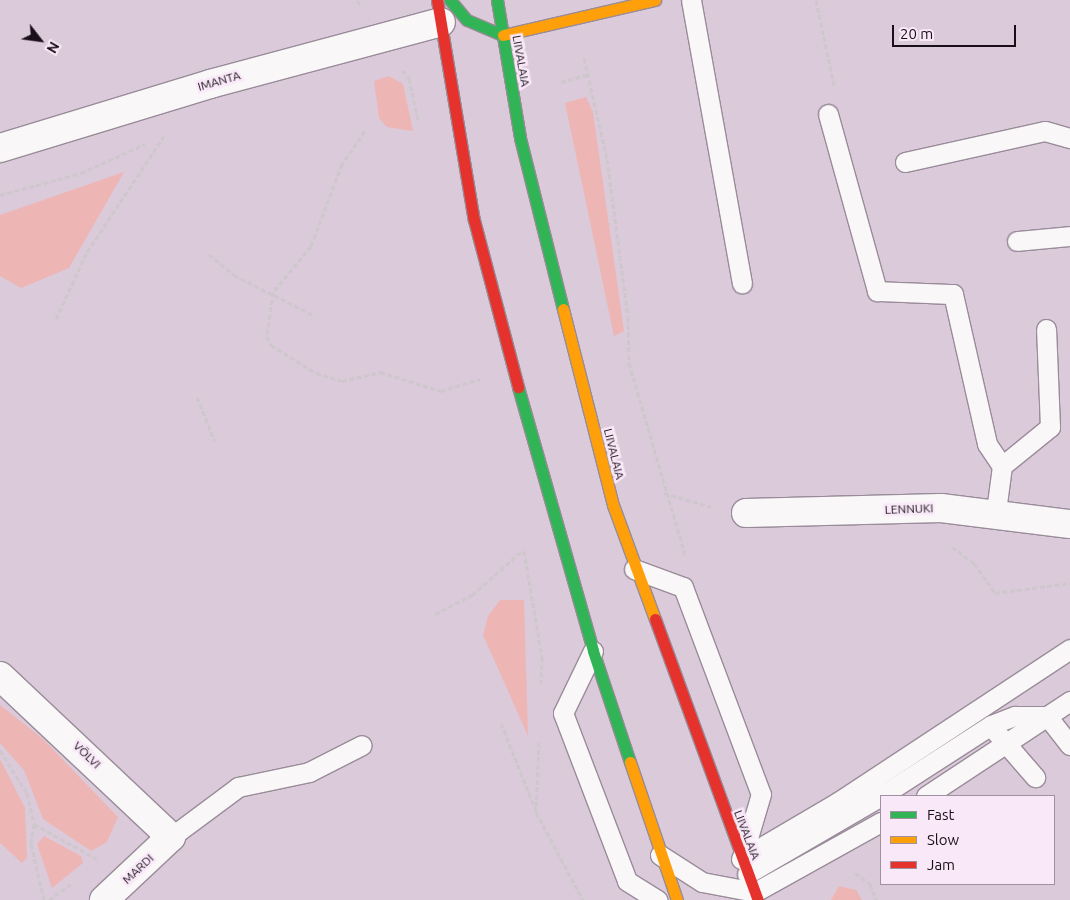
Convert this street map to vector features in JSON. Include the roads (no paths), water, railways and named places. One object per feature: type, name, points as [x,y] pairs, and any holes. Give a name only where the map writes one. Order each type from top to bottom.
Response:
[{"type":"main road","name":"LIIVALAIA","points":[[497,0],[520,138],[613,505],[634,569],[756,896]]},
{"type":"main road","points":[[443,8],[503,35],[655,0]]},
{"type":"main road","points":[[443,8],[474,220],[593,650],[660,855],[677,900]]},
{"type":"street","name":"IMANTA","points":[[0,148],[219,81],[443,8]]},
{"type":"street","name":"LENNUKI","points":[[746,513],[941,508],[996,511],[1070,524]]},
{"type":"street","name":"VÕLVI","points":[[0,676],[171,837]]},
{"type":"street","name":"MARDI","points":[[104,900],[171,837]]},
{"type":"lane","points":[[691,0],[742,283]]},
{"type":"lane","points":[[828,114],[877,291],[952,294],[987,444],[1002,466],[996,511]]},
{"type":"lane","points":[[904,162],[1045,131],[1070,138]]},
{"type":"lane","points":[[1017,241],[1070,236]]},
{"type":"lane","points":[[1002,466],[1050,427],[1046,329]]},
{"type":"lane","points":[[634,569],[682,587],[761,794],[744,866]]},
{"type":"lane","points":[[593,650],[563,713],[627,881],[657,900]]},
{"type":"lane","points":[[744,866],[1070,650]]},
{"type":"lane","points":[[927,795],[1002,742],[1070,701]]},
{"type":"lane","points":[[883,795],[991,724],[1014,716],[1047,716]]},
{"type":"lane","points":[[1047,716],[1070,745]]},
{"type":"lane","points":[[991,724],[1002,742],[1035,777]]},
{"type":"lane","points":[[171,837],[238,787],[309,772],[362,745]]},
{"type":"lane","points":[[744,866],[880,797]]},
{"type":"lane","points":[[660,855],[702,882],[756,896],[880,823]]}]
